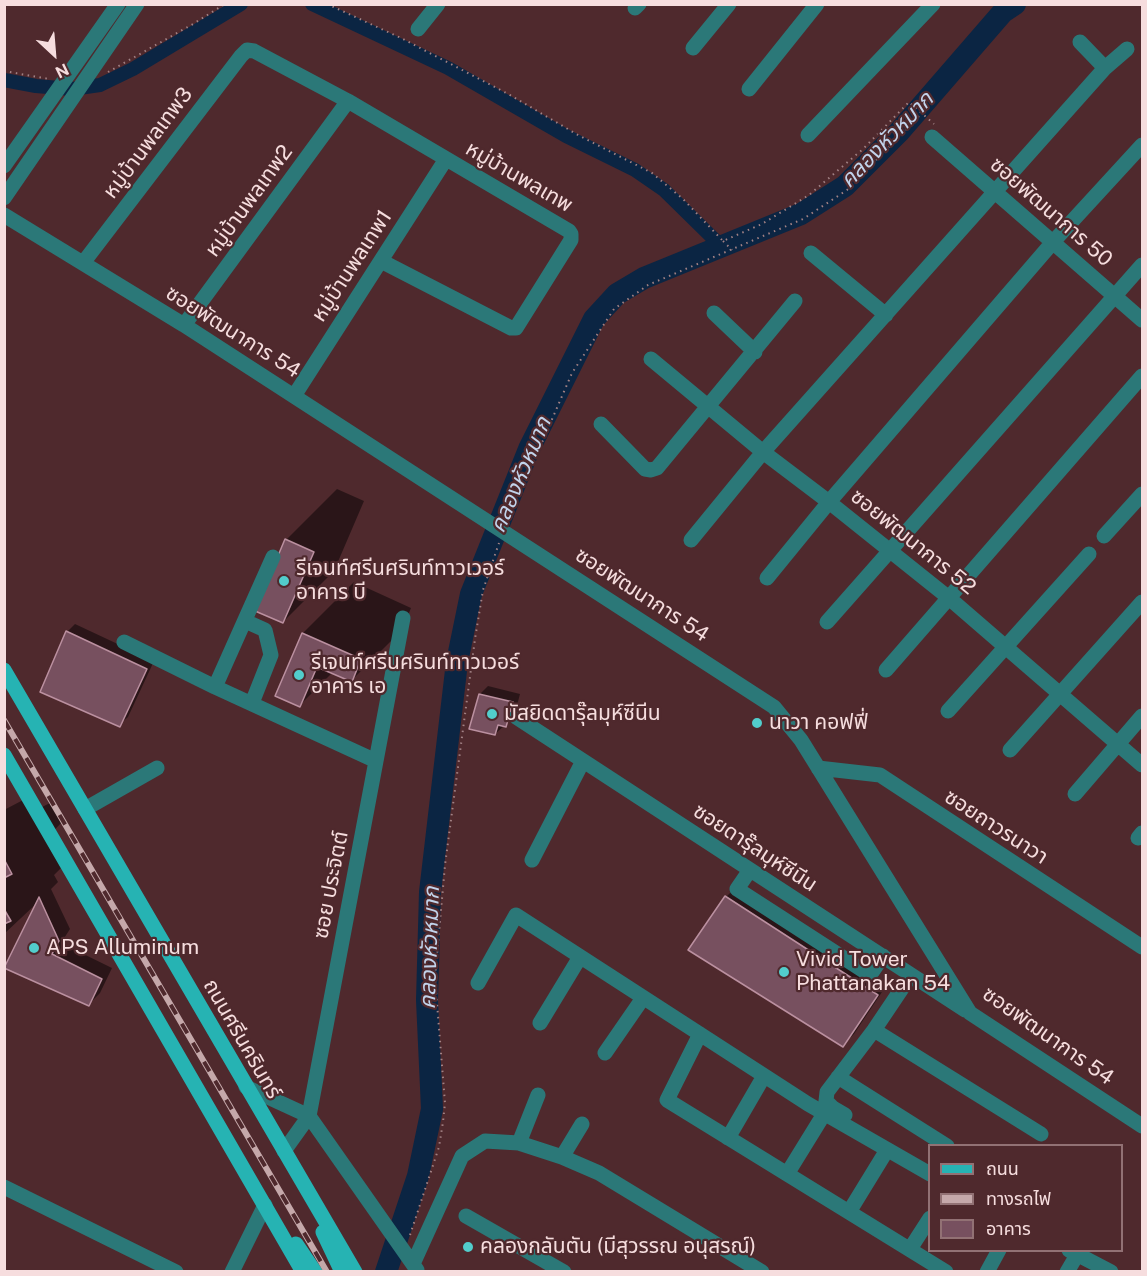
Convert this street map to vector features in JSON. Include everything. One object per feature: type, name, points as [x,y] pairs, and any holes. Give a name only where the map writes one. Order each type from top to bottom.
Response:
[{"type":"main road","name":"ถนนศรีนครินทร์","points":[[4,670],[355,1272]]},
{"type":"main road","points":[[4,755],[303,1272]]},
{"type":"main road","points":[[311,1195],[325,1238],[342,1272]]},
{"type":"main road","points":[[268,1212],[292,1239],[315,1272]]},
{"type":"street","points":[[4,166],[118,4]]},
{"type":"street","points":[[4,198],[137,4]]},
{"type":"street","points":[[418,29],[438,4]]},
{"type":"street","points":[[693,48],[729,4]]},
{"type":"street","points":[[749,89],[817,4]]},
{"type":"street","points":[[808,135],[933,4]]},
{"type":"street","points":[[1080,42],[1105,68]]},
{"type":"street","points":[[691,540],[763,452],[1105,68],[1126,48]]},
{"type":"street","name":"หมู่บ้านพลเทพ","points":[[247,50],[255,51],[348,101],[571,234],[571,240],[516,328],[511,328],[381,261]]},
{"type":"street","name":"หมู่บ้านพลเทพ3","points":[[83,263],[247,50]]},
{"type":"street","name":"หมู่บ้านพลเทพ2","points":[[184,325],[348,101]]},
{"type":"street","name":"ซอยพัฒนาการ 50","points":[[932,136],[1143,320]]},
{"type":"street","points":[[767,578],[829,502],[1053,242],[1143,145]]},
{"type":"street","name":"หมู่บ้านพลเทพ1","points":[[294,396],[446,159]]},
{"type":"street","name":"ซอยพัฒนาการ 54","points":[[4,215],[184,325],[774,706],[801,740],[970,1013],[1143,1126]]},
{"type":"street","points":[[811,253],[886,315]]},
{"type":"street","points":[[827,622],[1114,295],[1143,265]]},
{"type":"street","points":[[601,424],[645,469],[657,468],[795,301]]},
{"type":"street","points":[[714,313],[755,352]]},
{"type":"street","name":"ซอยพัฒนาการ 52","points":[[651,359],[763,452],[949,598],[1143,765]]},
{"type":"street","points":[[886,670],[1143,376]]},
{"type":"street","points":[[1104,536],[1143,494]]},
{"type":"street","points":[[948,711],[1089,554]]},
{"type":"street","points":[[215,687],[273,557]]},
{"type":"street","points":[[1010,750],[1143,602]]},
{"type":"street","name":"ซอย ประจิตต์","points":[[284,1151],[309,1116],[403,618]]},
{"type":"street","points":[[245,621],[265,630],[271,655],[252,704]]},
{"type":"street","points":[[124,642],[215,687],[376,761]]},
{"type":"street","points":[[1076,794],[1143,716]]},
{"type":"street","name":"ซอยดารุ๊ลมุห์ซีนีน","points":[[516,717],[970,1013]]},
{"type":"street","points":[[532,860],[583,761]]},
{"type":"street","points":[[85,809],[157,768]]},
{"type":"street","name":"ซอยถาวรนาวา","points":[[818,768],[880,775],[1143,947]]},
{"type":"street","points":[[750,870],[737,889],[870,975],[883,956]]},
{"type":"street","points":[[478,983],[516,915],[824,1114],[928,1173]]},
{"type":"street","points":[[540,1023],[580,957]]},
{"type":"street","points":[[911,975],[874,1030],[827,1092],[826,1101],[833,1108],[928,1166]]},
{"type":"street","points":[[605,1053],[643,998]]},
{"type":"street","points":[[874,1030],[1041,1134]]},
{"type":"street","points":[[700,1034],[667,1100],[946,1272]]},
{"type":"street","points":[[728,1138],[764,1076]]},
{"type":"street","points":[[838,1077],[944,1144]]},
{"type":"street","points":[[246,1087],[309,1116],[387,1227],[406,1243],[415,1268]]},
{"type":"street","points":[[519,1143],[538,1095]]},
{"type":"street","points":[[787,1174],[824,1114]]},
{"type":"street","points":[[562,1157],[582,1124]]},
{"type":"street","points":[[415,1268],[462,1156],[484,1141],[519,1143],[562,1157],[599,1173],[762,1272]]},
{"type":"street","points":[[849,1212],[887,1150]]},
{"type":"street","points":[[4,1187],[176,1272]]},
{"type":"street","points":[[232,1272],[268,1212]]},
{"type":"street","points":[[466,1216],[564,1271]]},
{"type":"street","points":[[910,1249],[928,1221]]},
{"type":"street","points":[[987,1272],[998,1252]]},
{"type":"street","points":[[1067,1272],[1073,1253],[1111,1272]]},
{"type":"path","points":[[327,4],[441,59],[652,173],[683,199],[732,251]]},
{"type":"path","points":[[723,241],[762,224],[810,195],[863,149],[909,102],[937,126],[932,136]]},
{"type":"path","points":[[406,1243],[439,1147],[443,1122],[445,1103],[435,978],[445,865],[483,590],[572,373],[614,309],[648,285],[803,219],[847,190],[922,113]]},
{"type":"building","name":"รีเจนท์ศรีนศรินท์ทาวเวอร์ อาคาร บี","points":[[285,539],[314,552],[283,623],[255,611]]},
{"type":"building","points":[[66,631],[147,669],[120,727],[40,692]]},
{"type":"building","name":"รีเจนท์ศรีนศรินท์ทาวเวอร์ อาคาร เอ","points":[[302,633],[361,659],[352,682],[317,667],[300,707],[275,696]]},
{"type":"building","name":"มัสยิดดารุ๊ลมุห์ซีนีน","points":[[479,694],[513,702],[506,727],[498,725],[495,735],[469,729]]},
{"type":"building","points":[[4,859],[12,874],[4,878]]},
{"type":"building","name":"Vivid Tower Phattanakan 54","points":[[725,896],[878,995],[843,1047],[688,950]]},
{"type":"building","name":"APS Alluminum","points":[[39,897],[59,941],[52,954],[102,979],[89,1006],[4,968]]},
{"type":"building","points":[[4,909],[11,921],[4,924]]},
{"type":"waterway","points":[[4,80],[72,89],[100,85],[133,69],[241,4]]},
{"type":"waterway","points":[[312,4],[448,68],[566,136],[635,170],[664,190],[721,246]]},
{"type":"waterway","name":"คลองหัวหมาก","points":[[386,1272],[418,1176],[432,1109],[427,1000],[430,892],[457,662],[471,594],[529,449],[594,319],[617,294],[644,278],[801,214],[845,186],[899,132],[1003,12],[1015,4]]},
{"type":"railway","points":[[4,720],[327,1272]]},
{"type":"place","name":"รีเจนท์ศรีนศรินท์ทาวเวอร์ อาคาร บี","points":[[284,581]]},
{"type":"place","name":"รีเจนท์ศรีนศรินท์ทาวเวอร์ อาคาร เอ","points":[[299,675]]},
{"type":"place","name":"มัสยิดดารุ๊ลมุห์ซีนีน","points":[[492,714]]},
{"type":"place","name":"นาวา คอฟฟี่","points":[[757,723]]},
{"type":"place","name":"APS Alluminum","points":[[34,948]]},
{"type":"place","name":"Vivid Tower Phattanakan 54","points":[[784,972]]},
{"type":"place","name":"คลองกลันตัน (มีสุวรรณ อนุสรณ์)","points":[[468,1247]]}]
